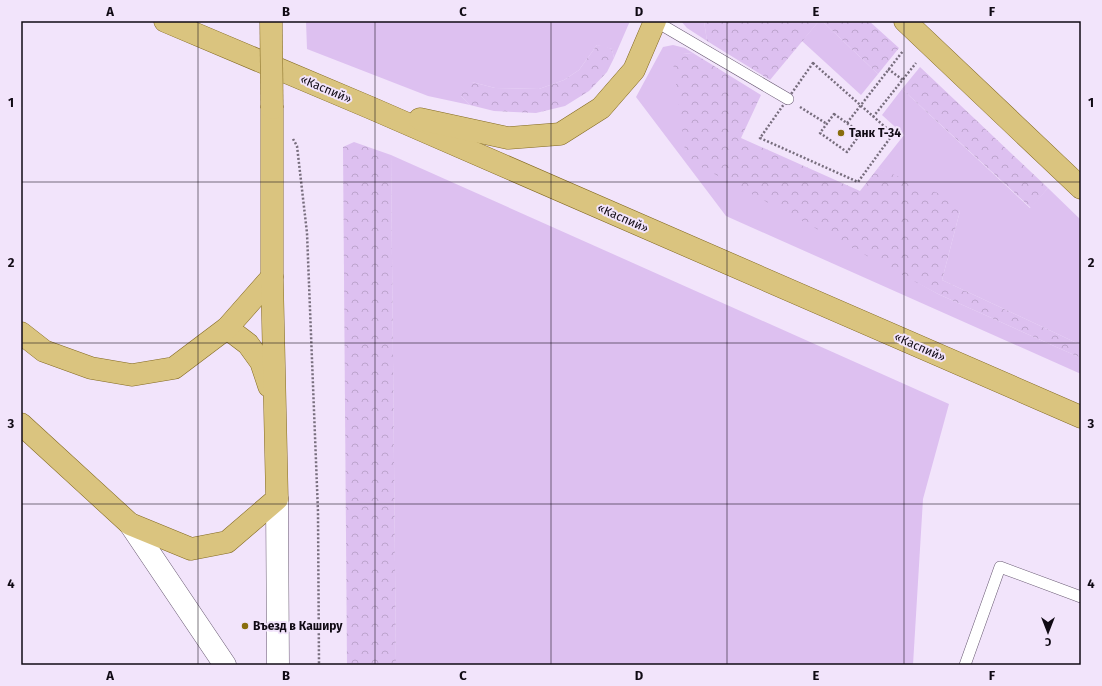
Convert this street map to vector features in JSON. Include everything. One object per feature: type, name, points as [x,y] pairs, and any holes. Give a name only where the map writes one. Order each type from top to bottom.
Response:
[{"type":"main road","name":"«Каспий»","points":[[165,21],[371,108],[1081,418]]},
{"type":"main road","points":[[271,21],[272,277],[277,499],[278,665]]},
{"type":"main road","points":[[371,108],[508,138],[560,134],[601,108],[634,70],[656,21]]},
{"type":"main road","points":[[905,21],[1081,188]]},
{"type":"main road","points":[[21,333],[44,351],[91,368],[132,375],[174,368],[227,328],[272,277]]},
{"type":"main road","points":[[227,328],[248,344],[261,362],[275,404]]},
{"type":"main road","points":[[21,424],[130,524],[225,665]]},
{"type":"main road","points":[[130,524],[191,549],[227,542],[277,499]]},
{"type":"lane","points":[[656,21],[788,99]]},
{"type":"lane","points":[[965,665],[1000,567],[1081,597]]},
{"type":"path","points":[[847,123],[903,51]]},
{"type":"path","points":[[813,63],[893,134],[858,182],[760,138],[788,99],[813,63]]},
{"type":"path","points":[[873,117],[916,63]]},
{"type":"path","points":[[888,69],[903,80]]},
{"type":"path","points":[[788,99],[827,124]]},
{"type":"path","points":[[272,108],[297,146],[307,233],[318,512],[319,665]]},
{"type":"path","points":[[834,114],[847,123],[861,133],[847,152],[820,133],[834,114]]},
{"type":"green space","points":[[306,21],[630,21],[614,58],[612,49],[597,45],[579,70],[564,80],[539,89],[495,88],[472,82],[461,96],[470,105],[428,96],[307,49]]},
{"type":"green space","points":[[681,21],[704,21],[707,41],[687,28]]},
{"type":"green space","points":[[704,21],[819,21],[770,80],[707,41]]},
{"type":"green space","points":[[819,21],[822,21],[878,74],[861,95],[802,41]]},
{"type":"green space","points":[[822,21],[869,21],[899,48],[878,74]]},
{"type":"green space","points":[[597,45],[612,49],[614,58],[607,72],[589,91],[565,106],[536,113],[494,111],[470,105],[461,96],[461,84],[472,82],[495,88],[539,89],[564,80],[579,70]]},
{"type":"green space","points":[[673,45],[685,48],[693,53],[683,54],[685,151],[938,294],[1081,358],[1081,374],[726,216],[636,97],[663,47]]},
{"type":"green space","points":[[693,53],[761,95],[741,138],[860,191],[878,168],[952,199],[960,211],[942,280],[1081,345],[1081,358],[938,294],[692,162],[685,151],[673,62],[683,54]]},
{"type":"green space","points":[[920,67],[1048,188],[1031,208],[902,89]]},
{"type":"green space","points":[[902,89],[1030,208],[1048,188],[1081,220],[1081,345],[942,280],[960,211],[878,168],[904,135],[882,115]]},
{"type":"green space","points":[[354,142],[391,155],[396,665],[347,665],[343,147]]},
{"type":"green space","points":[[391,155],[949,404],[923,499],[913,665],[396,665]]},
{"type":"place","name":"Танк Т-34","points":[[841,133]]},
{"type":"place","name":"Въезд в Каширу","points":[[245,626]]}]
